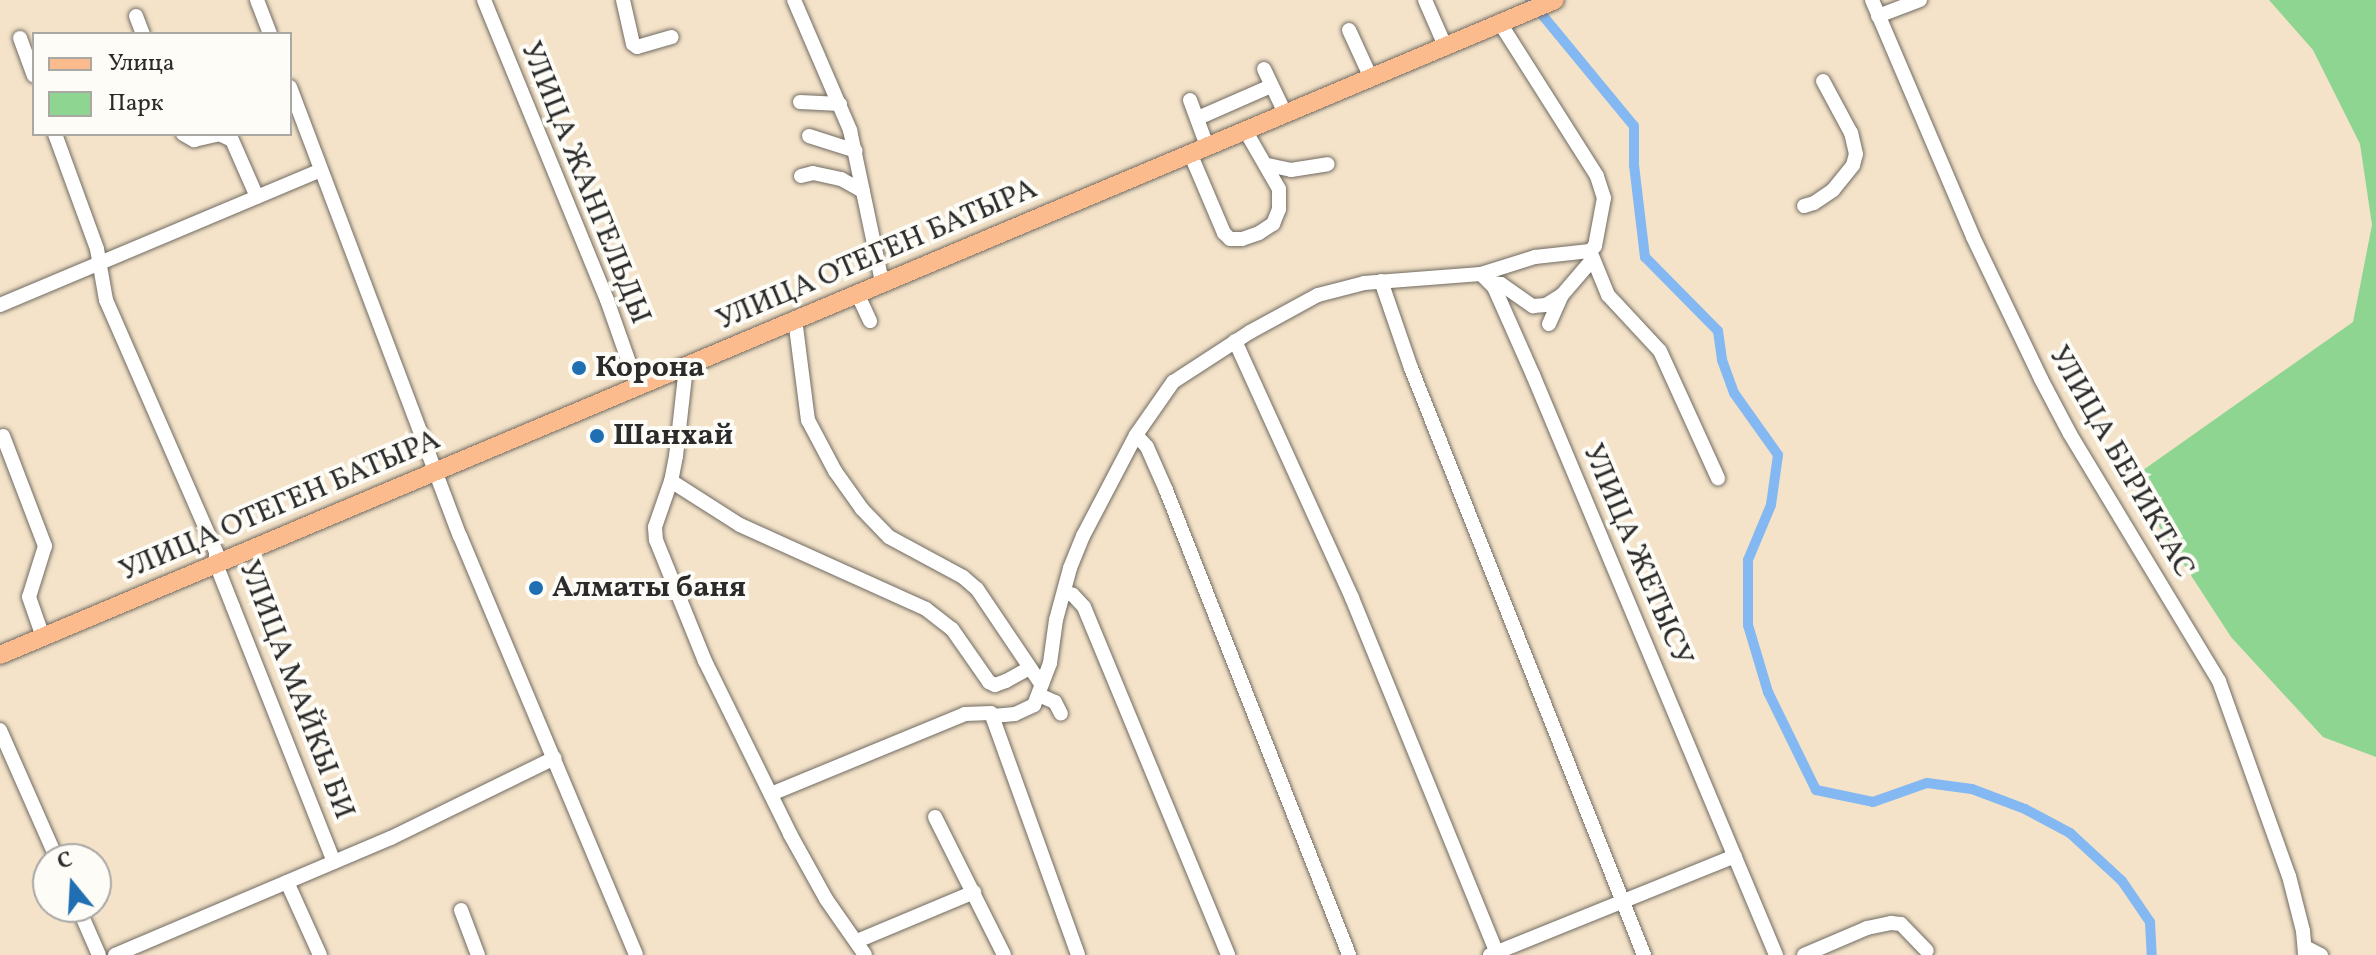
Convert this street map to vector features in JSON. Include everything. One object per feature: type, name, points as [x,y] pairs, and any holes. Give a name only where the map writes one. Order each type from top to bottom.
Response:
[{"type":"main road","name":"УЛИЦА ОТЕГЕН БАТЫРА","points":[[0,655],[1555,0]]},
{"type":"street","points":[[257,0],[269,32]]},
{"type":"street","name":"УЛИЦА ЖАНГЕЛЬДЫ","points":[[484,0],[607,300],[637,385]]},
{"type":"street","points":[[623,0],[633,44],[637,47],[672,37]]},
{"type":"street","points":[[794,0],[840,104],[856,151],[882,282]]},
{"type":"street","points":[[1425,0],[1446,48]]},
{"type":"street","name":"УЛИЦА БЕРИКТАС","points":[[1872,0],[1973,237],[2041,379],[2070,434],[2219,681],[2289,876],[2305,951]]},
{"type":"street","points":[[1878,16],[1920,0]]},
{"type":"street","points":[[136,16],[142,32]]},
{"type":"street","points":[[1501,25],[1603,188],[1602,217],[1595,246],[1562,295],[1549,324]]},
{"type":"street","points":[[1349,30],[1371,78]]},
{"type":"street","points":[[20,38],[32,71]]},
{"type":"street","points":[[1264,69],[1285,113]]},
{"type":"street","points":[[1804,206],[1833,190],[1853,165],[1856,154],[1851,133],[1823,81]]},
{"type":"street","points":[[1198,118],[1271,86]]},
{"type":"street","points":[[292,92],[460,536],[636,955]]},
{"type":"street","points":[[1190,100],[1198,118],[1199,149],[1224,233],[1230,239],[1242,239],[1273,224],[1279,209],[1279,189],[1268,165],[1245,130]]},
{"type":"street","points":[[800,102],[840,104]]},
{"type":"street","name":"УЛИЦА МАЙКЫ БИ","points":[[56,136],[99,264],[106,300],[216,552],[216,564],[334,862]]},
{"type":"street","points":[[187,136],[194,140],[211,136]]},
{"type":"street","points":[[223,136],[232,140],[257,197]]},
{"type":"street","points":[[809,136],[856,151]]},
{"type":"street","points":[[1268,165],[1291,170],[1328,164]]},
{"type":"street","points":[[0,305],[321,170]]},
{"type":"street","points":[[801,176],[813,173],[841,179],[863,191]]},
{"type":"street","points":[[771,794],[965,714],[996,718],[1024,711],[1034,705],[1050,663],[1064,592],[1083,536],[1136,435],[1173,382],[1235,341],[1318,295],[1381,281],[1486,278],[1535,257],[1591,256]]},
{"type":"street","points":[[1591,256],[1608,295],[1660,351],[1718,478]]},
{"type":"street","points":[[1486,278],[1501,284],[1533,306],[1546,305],[1562,295]]},
{"type":"street","name":"УЛИЦА ЖЕТЫСУ","points":[[1486,278],[1618,572],[1776,955]]},
{"type":"street","points":[[1381,281],[1411,368],[1644,955]]},
{"type":"street","points":[[857,293],[870,321]]},
{"type":"street","points":[[795,319],[808,420],[835,471],[862,509],[889,537],[963,577],[977,589],[1040,690],[1055,702],[1061,714]]},
{"type":"street","points":[[1235,341],[1352,598],[1495,954],[1735,856]]},
{"type":"street","points":[[686,367],[671,481],[655,527],[664,564],[705,661],[771,794],[826,899],[865,955]]},
{"type":"street","points":[[1136,435],[1147,447],[1166,490],[1349,955]]},
{"type":"street","points":[[3,436],[42,537],[44,552],[29,597],[43,637]]},
{"type":"street","points":[[671,481],[740,525],[926,609],[952,629],[989,682],[995,685],[1029,668]]},
{"type":"street","points":[[1064,592],[1073,595],[1084,607],[1228,955]]},
{"type":"street","points":[[996,718],[1078,955]]},
{"type":"street","points":[[0,730],[50,843]]},
{"type":"street","points":[[115,955],[334,862],[554,758]]},
{"type":"street","points":[[935,817],[1004,955]]},
{"type":"street","points":[[287,882],[320,955]]},
{"type":"street","points":[[857,941],[974,892]]},
{"type":"street","points":[[461,910],[478,955]]},
{"type":"street","points":[[85,923],[99,955]]},
{"type":"street","points":[[1804,955],[1867,928],[1891,923],[1901,924],[1927,951]]},
{"type":"street","points":[[2305,951],[2321,955]]},
{"type":"green space","points":[[2269,0],[2376,0],[2376,757],[2323,737],[2231,637],[2129,480],[2353,322],[2372,225],[2360,144],[2313,50]]},
{"type":"waterway","points":[[1530,0],[1634,126],[1634,165],[1645,257],[1718,331],[1722,360],[1734,393],[1778,455],[1771,505],[1748,560],[1748,625],[1768,692],[1816,790],[1873,802],[1927,783],[1972,789],[2025,809],[2070,833],[2122,881],[2150,922],[2152,955]]},
{"type":"place","name":"Корона","points":[[579,368]]},
{"type":"place","name":"Шанхай","points":[[597,436]]},
{"type":"place","name":"Алматы баня","points":[[536,588]]}]
